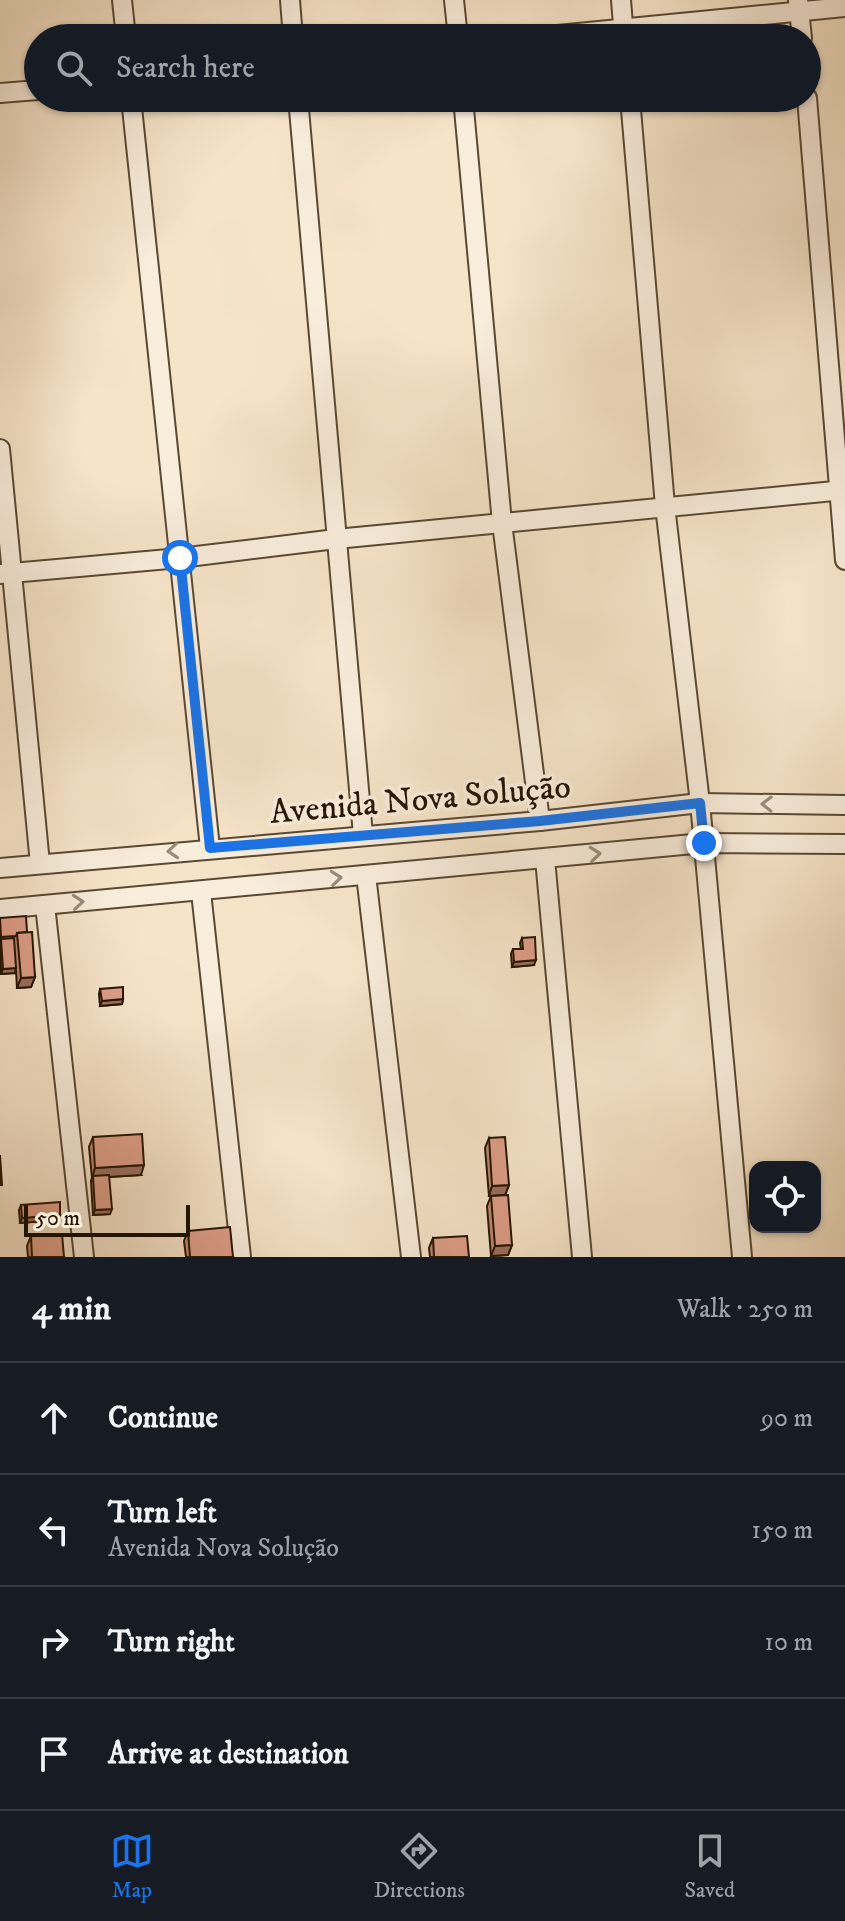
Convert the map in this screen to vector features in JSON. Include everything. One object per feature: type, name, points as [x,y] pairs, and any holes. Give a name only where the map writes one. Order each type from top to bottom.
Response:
[{"type":"street","points":[[122,0],[125,24]]},
{"type":"street","points":[[290,0],[292,24]]},
{"type":"street","points":[[454,0],[457,24]]},
{"type":"street","points":[[621,0],[623,24]]},
{"type":"street","points":[[680,24],[799,5],[845,7]]},
{"type":"street","points":[[0,93],[24,91]]},
{"type":"street","points":[[132,112],[210,848]]},
{"type":"street","points":[[299,112],[363,835]]},
{"type":"street","points":[[464,112],[502,523],[540,821]]},
{"type":"street","points":[[631,112],[665,506],[700,803],[742,1257]]},
{"type":"street","points":[[808,112],[842,490],[845,560]]},
{"type":"street","points":[[0,449],[6,573],[40,864]]},
{"type":"street","points":[[6,573],[842,490]]},
{"type":"street","name":"Avenida Nova Solução","points":[[0,868],[540,821],[700,803],[845,805]]},
{"type":"street","name":"Avenida Nova Solução","points":[[0,909],[704,843],[845,844]]},
{"type":"street","points":[[545,859],[582,1257]]},
{"type":"street","points":[[366,875],[411,1257]]},
{"type":"street","points":[[201,892],[241,1257]]},
{"type":"street","points":[[45,905],[84,1257]]},
{"type":"building","points":[[26,916],[27,932],[1,937],[0,918]]},
{"type":"building","points":[[32,932],[35,977],[21,978],[17,933]]},
{"type":"building","points":[[535,937],[536,960],[514,962],[513,949],[523,949],[522,938]]},
{"type":"building","points":[[14,938],[16,968],[3,969],[1,939]]},
{"type":"building","points":[[123,987],[123,999],[102,1001],[100,989]]},
{"type":"building","points":[[142,1134],[144,1165],[95,1168],[93,1137]]},
{"type":"building","points":[[505,1137],[509,1185],[492,1186],[489,1138]]},
{"type":"building","points":[[109,1175],[112,1209],[95,1210],[93,1176]]},
{"type":"building","points":[[508,1195],[512,1245],[495,1246],[491,1196]]},
{"type":"building","points":[[60,1202],[60,1215],[22,1218],[21,1205]]},
{"type":"building","points":[[230,1227],[233,1257],[190,1257],[188,1231]]},
{"type":"building","points":[[62,1234],[64,1257],[32,1257],[31,1236]]},
{"type":"building","points":[[467,1236],[469,1257],[434,1257],[433,1238]]},
{"type":"route","points":[[180,558],[210,848],[540,821],[700,803],[704,843]]}]
